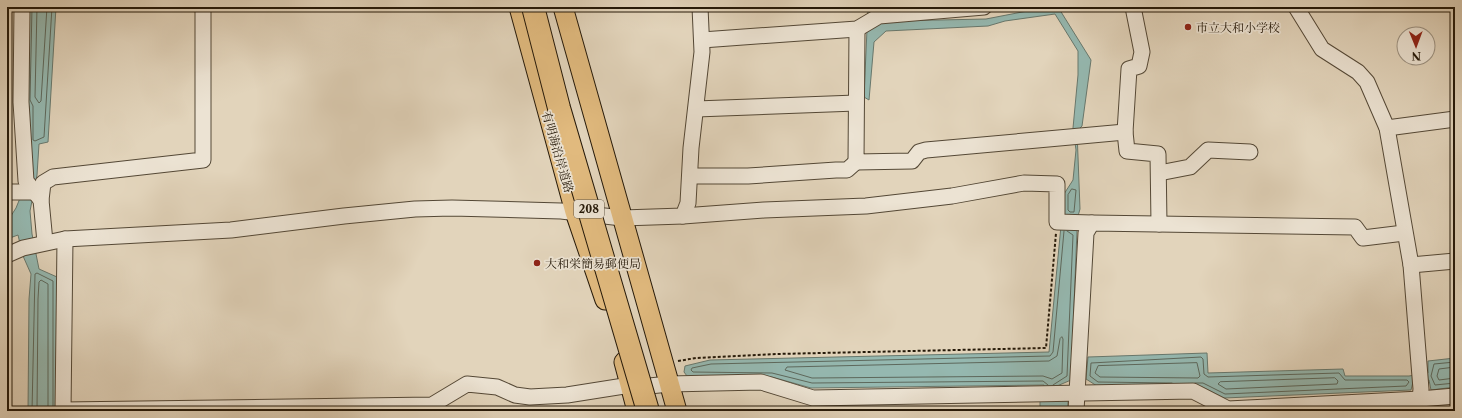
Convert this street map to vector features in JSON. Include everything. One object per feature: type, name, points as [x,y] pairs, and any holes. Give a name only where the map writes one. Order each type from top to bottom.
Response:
[{"type":"highway","name":"208","points":[[533,7],[559,108],[648,411]]},
{"type":"main road","name":"有明海沿岸道路","points":[[519,7],[524,32],[575,212],[618,340],[636,411]]},
{"type":"main road","points":[[524,32],[564,13],[677,411]]},
{"type":"street","points":[[22,7],[21,102],[26,181],[38,196]]},
{"type":"street","points":[[45,242],[38,196],[43,183],[53,177],[204,160],[203,7]]},
{"type":"street","points":[[683,216],[688,203],[702,40],[700,7]]},
{"type":"street","points":[[702,40],[857,29],[880,12],[984,7]]},
{"type":"street","points":[[1133,7],[1142,52],[1139,66],[1129,69],[1125,132],[1127,151],[1158,154],[1159,224]]},
{"type":"street","points":[[1296,7],[1322,49],[1358,72],[1367,82],[1387,128],[1410,265],[1420,368],[1420,400]]},
{"type":"street","points":[[856,162],[857,29]]},
{"type":"street","points":[[696,110],[856,103]]},
{"type":"street","points":[[1387,128],[1455,119]]},
{"type":"street","points":[[690,176],[748,176],[847,170],[856,162],[912,161],[919,152],[926,150],[1125,132]]},
{"type":"street","points":[[1159,173],[1190,167],[1208,150],[1250,152]]},
{"type":"street","points":[[7,255],[23,248],[64,239],[231,230],[415,209],[452,208],[575,212],[622,218],[683,216],[764,210],[866,206],[952,196],[1024,183],[1057,184],[1057,222],[1354,227],[1363,238],[1404,233]]},
{"type":"street","points":[[7,192],[38,196]]},
{"type":"street","points":[[1076,411],[1086,233],[1092,223]]},
{"type":"street","points":[[64,239],[63,410],[432,405],[467,384],[497,387],[515,395],[530,397],[562,396],[624,386],[630,388],[669,384],[761,382],[813,398],[1193,391],[1228,409],[1420,400],[1455,396]]},
{"type":"street","points":[[1410,265],[1455,261]]},
{"type":"path","points":[[663,364],[696,358],[776,354],[1046,348],[1057,222]]},
{"type":"water","points":[[29,7],[56,7],[48,142],[39,144],[37,175],[30,211],[32,234],[39,269],[57,277],[57,411],[28,411],[29,299],[31,274],[23,256],[18,235],[7,239],[7,222],[16,208],[29,176],[29,106],[26,102]]},
{"type":"water","points":[[868,7],[872,7],[873,23],[892,21],[986,19],[1048,7],[1058,7],[1091,60],[1082,126],[1077,131],[1080,209],[1078,216],[1068,227],[1077,230],[1071,380],[1057,386],[1068,398],[1068,411],[1040,411],[1040,398],[1045,398],[1044,385],[811,388],[772,377],[687,376],[684,372],[685,366],[710,360],[1049,352],[1064,194],[1073,180],[1076,150],[1073,128],[1078,75],[1078,51],[1055,14],[1005,21],[988,26],[886,31],[874,42],[869,100],[864,97]]},
{"type":"water","points":[[1207,353],[1208,373],[1343,369],[1345,376],[1409,376],[1428,373],[1428,361],[1455,358],[1455,387],[1431,390],[1429,380],[1413,382],[1411,390],[1224,398],[1202,387],[1097,386],[1086,379],[1088,357]]},
{"type":"place","name":"市立大和小学校","points":[[1188,27]]},
{"type":"place","name":"大和栄簡易郵便局","points":[[537,263]]}]
